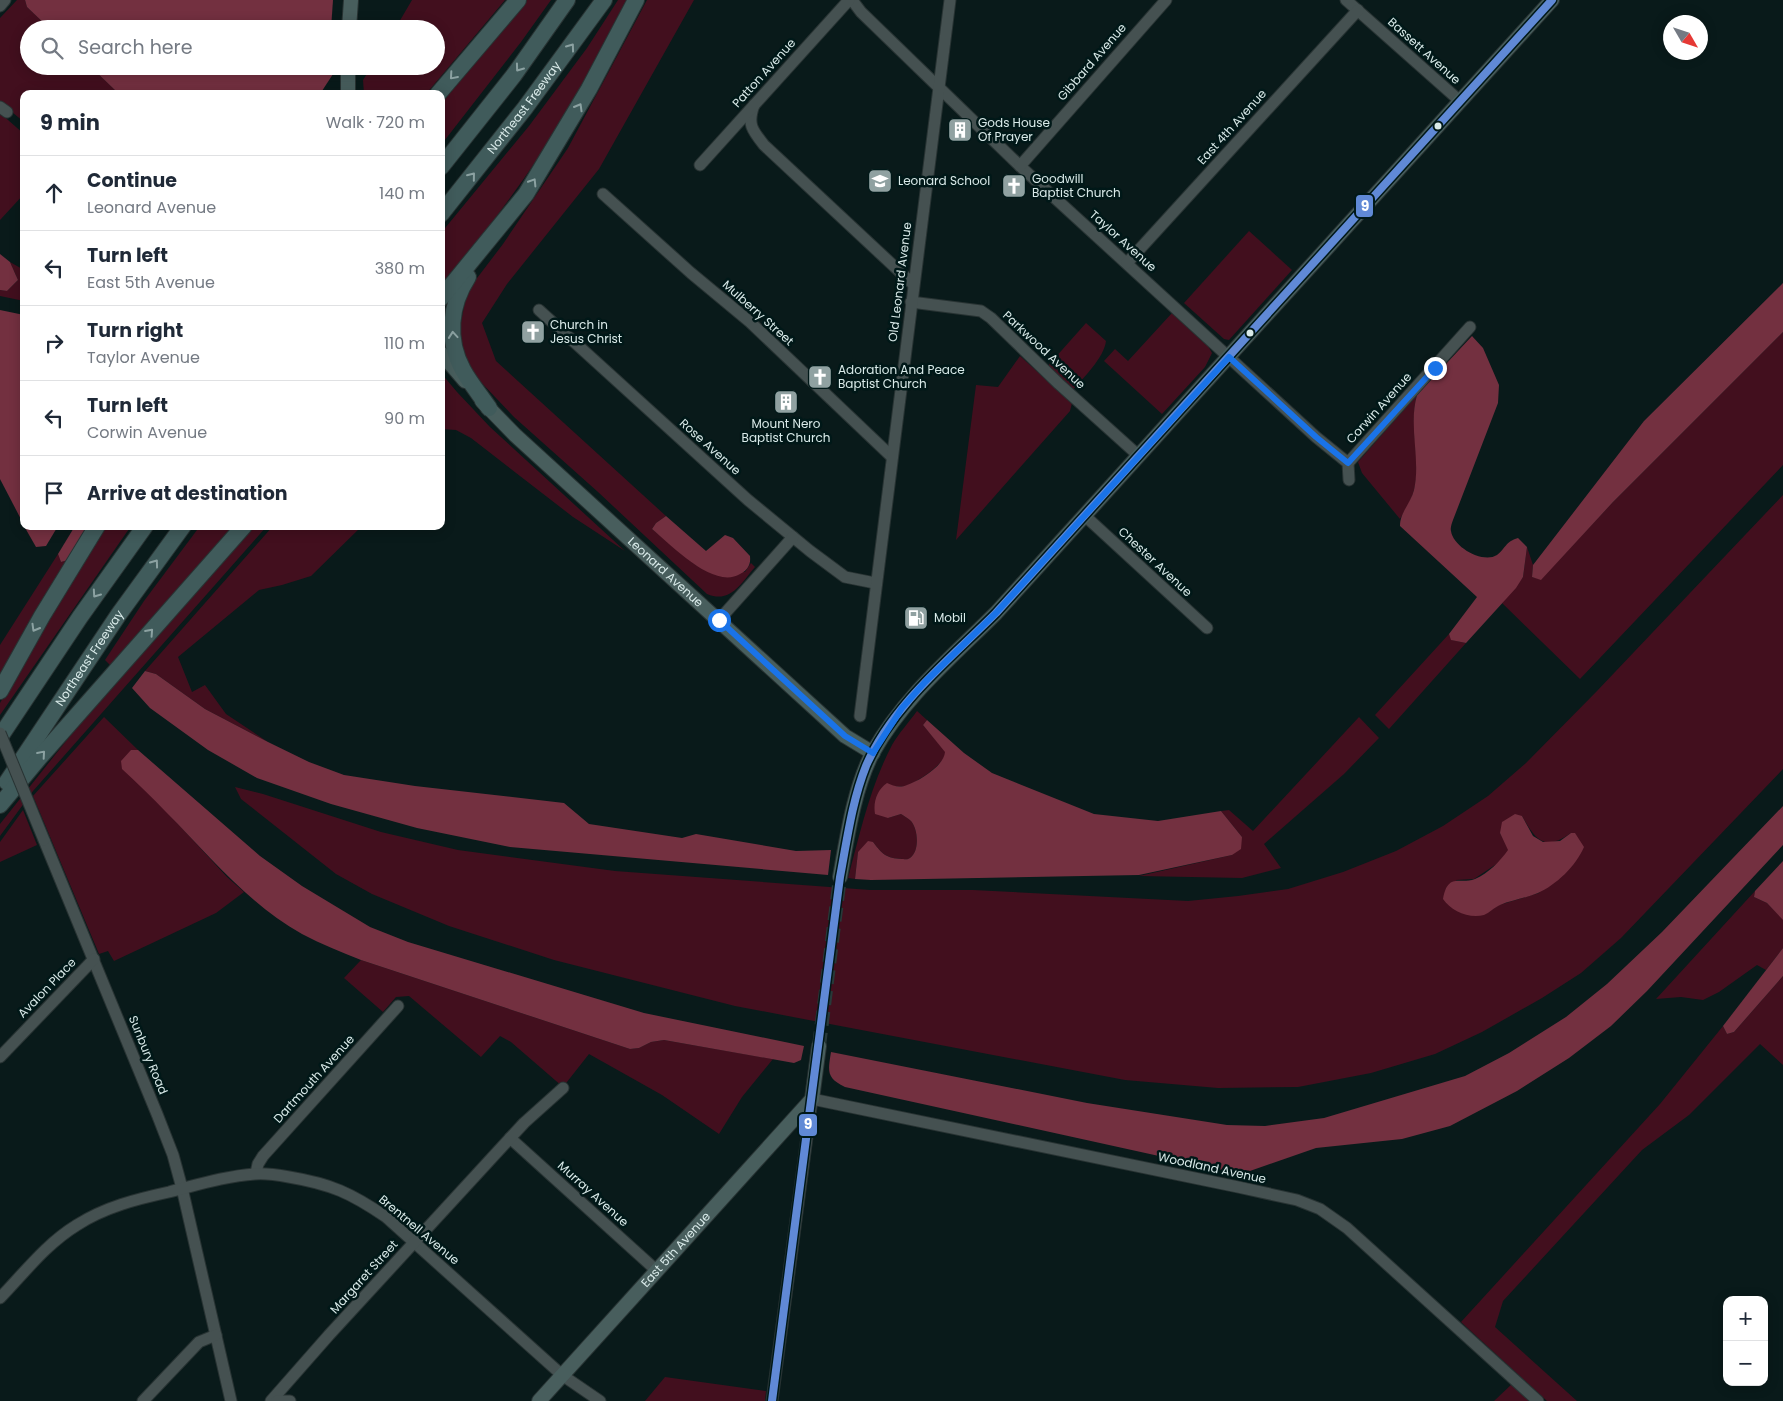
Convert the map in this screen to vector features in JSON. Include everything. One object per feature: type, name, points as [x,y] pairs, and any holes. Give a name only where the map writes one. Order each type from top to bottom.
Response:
[{"type":"highway","points":[[441,90],[518,0]]},
{"type":"highway","points":[[445,162],[514,75],[567,0]]},
{"type":"highway","name":"Northeast Freeway","points":[[445,209],[505,136],[604,0]]},
{"type":"highway","points":[[445,293],[526,194],[589,90],[636,0]]},
{"type":"highway","points":[[490,408],[463,370],[457,358],[452,320],[461,288],[511,213]]},
{"type":"highway","points":[[0,691],[42,616],[95,530]]},
{"type":"highway","points":[[0,738],[80,617],[142,530]]},
{"type":"highway","name":"Northeast Freeway","points":[[0,792],[119,614],[181,530]]},
{"type":"highway","points":[[0,805],[40,756],[240,530]]},
{"type":"main road","points":[[350,20],[351,0]]},
{"type":"main road","points":[[840,877],[857,793],[873,753],[902,708],[925,682],[996,613],[1461,102],[1547,2]]},
{"type":"main road","points":[[348,75],[348,90]]},
{"type":"main road","name":"Leonard Avenue","points":[[445,358],[515,435],[845,736],[873,753]]},
{"type":"main road","points":[[812,1099],[819,1046]]},
{"type":"main road","name":"East 5th Avenue","points":[[539,1401],[812,1099]]},
{"type":"street","points":[[0,6],[6,0]]},
{"type":"street","name":"Taylor Avenue","points":[[850,0],[1020,166],[1316,437],[1348,463]]},
{"type":"street","name":"Patton Avenue","points":[[700,165],[850,0]]},
{"type":"street","name":"Old Leonard Avenue","points":[[860,716],[950,0]]},
{"type":"street","name":"Gibbard Avenue","points":[[1020,166],[1166,0]]},
{"type":"street","name":"Bassett Avenue","points":[[1346,0],[1461,102]]},
{"type":"street","name":"East 4th Avenue","points":[[1127,263],[1358,10]]},
{"type":"street","points":[[754,105],[750,115],[750,124],[754,133],[764,145],[913,284]]},
{"type":"street","name":"Mulberry Street","points":[[603,194],[750,322],[892,457]]},
{"type":"street","name":"Parkwood Avenue","points":[[911,302],[981,311],[1139,456]]},
{"type":"street","name":"Rose Avenue","points":[[539,310],[748,500],[793,537],[845,577],[876,583]]},
{"type":"street","name":"Corwin Avenue","points":[[1348,463],[1470,327]]},
{"type":"street","points":[[1348,463],[1349,480]]},
{"type":"street","name":"Chester Avenue","points":[[1084,515],[1207,628]]},
{"type":"street","points":[[719,620],[793,537]]},
{"type":"street","name":"Sunbury Road","points":[[0,733],[173,1156],[231,1401]]},
{"type":"street","name":"Avalon Place","points":[[0,1058],[94,959]]},
{"type":"street","name":"Dartmouth Avenue","points":[[256,1174],[258,1164],[263,1156],[398,1006]]},
{"type":"street","name":"Margaret Street","points":[[271,1401],[510,1138],[563,1088]]},
{"type":"street","points":[[772,1401],[812,1099]]},
{"type":"street","name":"Woodland Avenue","points":[[812,1099],[1238,1187],[1297,1200],[1320,1209],[1347,1228],[1538,1401]]},
{"type":"street","name":"Murray Avenue","points":[[510,1138],[656,1270]]},
{"type":"street","name":"Brentnell Avenue","points":[[182,1188],[256,1174],[309,1180],[336,1188],[363,1201],[386,1217],[562,1375],[600,1401]]},
{"type":"street","points":[[0,1298],[44,1249],[78,1224],[123,1203],[182,1188]]},
{"type":"street","points":[[143,1401],[199,1342],[216,1335]]},
{"type":"street","points":[[277,1401],[290,1401]]},
{"type":"shaded area","points":[[17,0],[25,0],[27,7],[41,20],[20,20],[20,75],[99,75],[115,90],[20,90],[20,119],[0,102],[0,18]]},
{"type":"shaded area","points":[[25,0],[333,0],[332,20],[41,20],[27,7]]},
{"type":"shaded area","points":[[412,0],[505,0],[445,71],[445,20],[400,20]]},
{"type":"shaded area","points":[[525,0],[551,0],[445,140],[445,98]]},
{"type":"shaded area","points":[[618,0],[629,0],[586,80],[551,139],[491,224],[445,284],[445,228],[529,126],[587,48]]},
{"type":"shaded area","points":[[647,0],[694,0],[599,169],[507,284],[482,323],[496,361],[666,516],[656,523],[652,529],[697,566],[745,572],[751,563],[755,567],[735,590],[723,596],[707,594],[598,492],[514,417],[477,378],[465,362],[459,333],[465,301],[471,286],[503,244],[568,148]]},
{"type":"shaded area","points":[[99,75],[332,75],[323,90],[115,90]]},
{"type":"shaded area","points":[[366,75],[442,75],[429,90],[364,90],[363,80]]},
{"type":"shaded area","points":[[0,113],[20,130],[20,198],[0,220]]},
{"type":"shaded area","points":[[1249,231],[1292,270],[1229,340],[1224,339],[1184,303]]},
{"type":"shaded area","points":[[0,254],[10,262],[18,280],[7,291],[0,290]]},
{"type":"shaded area","points":[[10,262],[20,268],[20,300],[0,296],[0,290],[7,291],[18,280]]},
{"type":"shaded area","points":[[1783,283],[1783,332],[1613,502],[1541,580],[1532,577],[1533,565],[1644,421]]},
{"type":"shaded area","points":[[0,310],[20,314],[20,517],[0,479]]},
{"type":"shaded area","points":[[1172,313],[1208,346],[1212,353],[1205,367],[1162,414],[1104,361],[1115,349],[1128,361]]},
{"type":"shaded area","points":[[1086,323],[1106,341],[1097,361],[1072,391],[1046,368]]},
{"type":"shaded area","points":[[1783,332],[1783,465],[1580,679],[1502,603],[1523,577],[1527,547],[1533,565],[1532,577],[1541,579],[1613,502]]},
{"type":"shaded area","points":[[1472,336],[1483,348],[1499,385],[1498,403],[1453,520],[1451,531],[1457,543],[1477,556],[1491,557],[1497,555],[1508,543],[1518,538],[1527,547],[1523,577],[1516,588],[1466,643],[1451,640],[1449,634],[1477,597],[1400,526],[1400,521],[1413,495],[1416,478],[1414,419],[1417,395]]},
{"type":"shaded area","points":[[1020,356],[1072,403],[1070,411],[956,540],[976,385],[998,387]]},
{"type":"shaded area","points":[[445,378],[490,427],[625,551],[573,517],[471,438],[456,430],[445,429]]},
{"type":"shaded area","points":[[1417,395],[1414,419],[1416,478],[1412,497],[1400,519],[1362,473],[1358,462]]},
{"type":"shaded area","points":[[1783,495],[1783,769],[1621,938],[1581,973],[1542,998],[1482,1032],[1435,1054],[1371,1073],[1298,1087],[1218,1088],[1125,1080],[735,1006],[554,960],[449,926],[372,894],[336,874],[241,799],[235,787],[263,794],[381,832],[458,850],[615,871],[870,890],[973,890],[1188,901],[1288,889],[1343,872],[1396,851],[1443,826],[1488,796],[1526,763]],"holes":[[[1522,816],[1532,831],[1542,841],[1554,842],[1571,833],[1539,893],[1499,905],[1483,915],[1456,880],[1474,879],[1498,863],[1509,850],[1500,833]]]},
{"type":"shaded area","points":[[666,516],[706,551],[725,535],[733,538],[750,556],[750,562],[745,571],[730,577],[718,576],[693,564],[652,529],[656,523]]},
{"type":"shaded area","points":[[26,530],[56,530],[46,546],[36,547]]},
{"type":"shaded area","points":[[73,530],[87,530],[68,560],[61,562],[58,554]]},
{"type":"shaded area","points":[[101,530],[128,530],[0,715],[0,703]]},
{"type":"shaded area","points":[[197,530],[234,530],[113,668],[105,660],[144,601]]},
{"type":"shaded area","points":[[251,530],[263,530],[33,791],[0,836],[0,824],[86,716]]},
{"type":"shaded area","points":[[269,530],[358,530],[311,576],[259,590],[178,657],[192,692],[205,685],[226,714],[268,742],[205,709],[156,674],[145,671]]},
{"type":"shaded area","points":[[58,554],[61,562],[68,560],[0,679],[0,645]]},
{"type":"shaded area","points":[[1449,634],[1452,640],[1466,643],[1389,729],[1375,715]]},
{"type":"shaded area","points":[[145,671],[156,674],[205,709],[268,742],[309,762],[344,775],[415,786],[564,803],[589,824],[682,838],[696,834],[796,851],[831,850],[828,875],[510,847],[417,828],[331,804],[257,778],[208,750],[150,708],[132,688]]},
{"type":"shaded area","points":[[917,711],[927,720],[923,725],[946,752],[935,767],[917,781],[906,786],[893,786],[888,818],[901,814],[911,821],[917,840],[913,855],[908,859],[889,857],[882,853],[873,842],[858,852],[855,879],[848,878],[866,810],[884,761],[892,745]]},
{"type":"shaded area","points":[[104,717],[138,750],[131,750],[166,811],[227,877],[244,892],[216,913],[114,961],[108,951],[99,954],[33,796]]},
{"type":"shaded area","points":[[1359,717],[1379,738],[1344,774],[1264,844],[1281,868],[1242,878],[1139,876],[1232,855],[1242,837],[1221,811],[1229,810],[1253,831]]},
{"type":"shaded area","points":[[927,720],[964,753],[992,773],[1094,814],[1158,821],[1221,811],[1242,837],[1241,849],[1232,855],[1139,875],[855,879],[858,852],[868,841],[873,842],[888,857],[908,859],[913,855],[917,840],[911,821],[901,814],[888,818],[875,814],[875,805],[878,793],[887,783],[894,786],[904,786],[912,783],[936,768],[944,757],[945,752],[923,725]]},
{"type":"shaded area","points":[[131,750],[138,750],[260,856],[302,886],[370,927],[408,942],[644,1013],[804,1046],[801,1060],[794,1063],[664,1040],[630,1049],[361,960],[316,941],[263,908],[246,893],[122,769],[121,761]]},
{"type":"shaded area","points":[[1783,806],[1783,845],[1647,991],[1611,1026],[1569,1058],[1517,1091],[1450,1126],[1402,1139],[1316,1148],[1247,1172],[1227,1171],[845,1087],[831,1077],[829,1064],[831,1052],[1087,1103],[1227,1125],[1265,1126],[1324,1118],[1465,1076],[1509,1053],[1566,1017],[1607,984],[1662,932]]},
{"type":"shaded area","points":[[23,810],[37,845],[0,862],[0,842]]},
{"type":"shaded area","points":[[1515,814],[1522,816],[1533,836],[1543,842],[1560,841],[1571,833],[1575,833],[1584,847],[1576,861],[1565,874],[1545,890],[1500,905],[1484,915],[1467,915],[1451,907],[1443,899],[1448,885],[1455,881],[1475,879],[1498,862],[1508,850],[1500,833],[1502,822]]},
{"type":"shaded area","points":[[1783,861],[1783,920],[1767,903],[1754,897],[1755,891]]},
{"type":"shaded area","points":[[1755,891],[1754,897],[1767,903],[1783,919],[1783,948],[1766,970],[1757,965],[1719,992],[1703,1000],[1681,997],[1656,999]]},
{"type":"shaded area","points":[[1783,948],[1783,976],[1734,1032],[1727,1034],[1723,1026]]},
{"type":"shaded area","points":[[361,960],[630,1049],[664,1040],[773,1059],[742,1097],[719,1134],[662,1095],[589,1054],[563,1087],[511,1042],[500,1036],[481,1057],[409,996],[396,997],[383,1012],[344,978]]},
{"type":"shaded area","points":[[1783,976],[1783,1065],[1760,1044],[1689,1115],[1642,1150],[1503,1301],[1495,1327],[1577,1401],[1547,1401],[1461,1322],[1660,1104],[1723,1026],[1727,1034],[1734,1032]]},
{"type":"shaded area","points":[[665,1377],[766,1391],[765,1401],[645,1401]]},
{"type":"shaded area","points":[[1513,1383],[1532,1401],[1494,1401]]},
{"type":"tunnel","points":[[819,1046],[840,877]]},
{"type":"transit line","name":"9","points":[[772,1401],[840,877],[857,793],[866,766],[877,744],[906,703],[996,613],[1552,0]]},
{"type":"place","name":"Gods House Of Prayer","points":[[960,130]]},
{"type":"place","name":"Leonard School","points":[[880,181]]},
{"type":"place","name":"Goodwill Baptist Church","points":[[1014,186]]},
{"type":"place","name":"Church in Jesus Christ","points":[[533,332]]},
{"type":"place","name":"Adoration And Peace Baptist Church","points":[[820,377]]},
{"type":"place","name":"Mount Nero Baptist Church","points":[[786,402]]},
{"type":"place","name":"Mobil","points":[[916,618]]},
{"type":"route","points":[[719,620],[845,736],[873,753],[902,708],[925,682],[996,613],[1229,357],[1316,437],[1348,463],[1435,368]]}]
